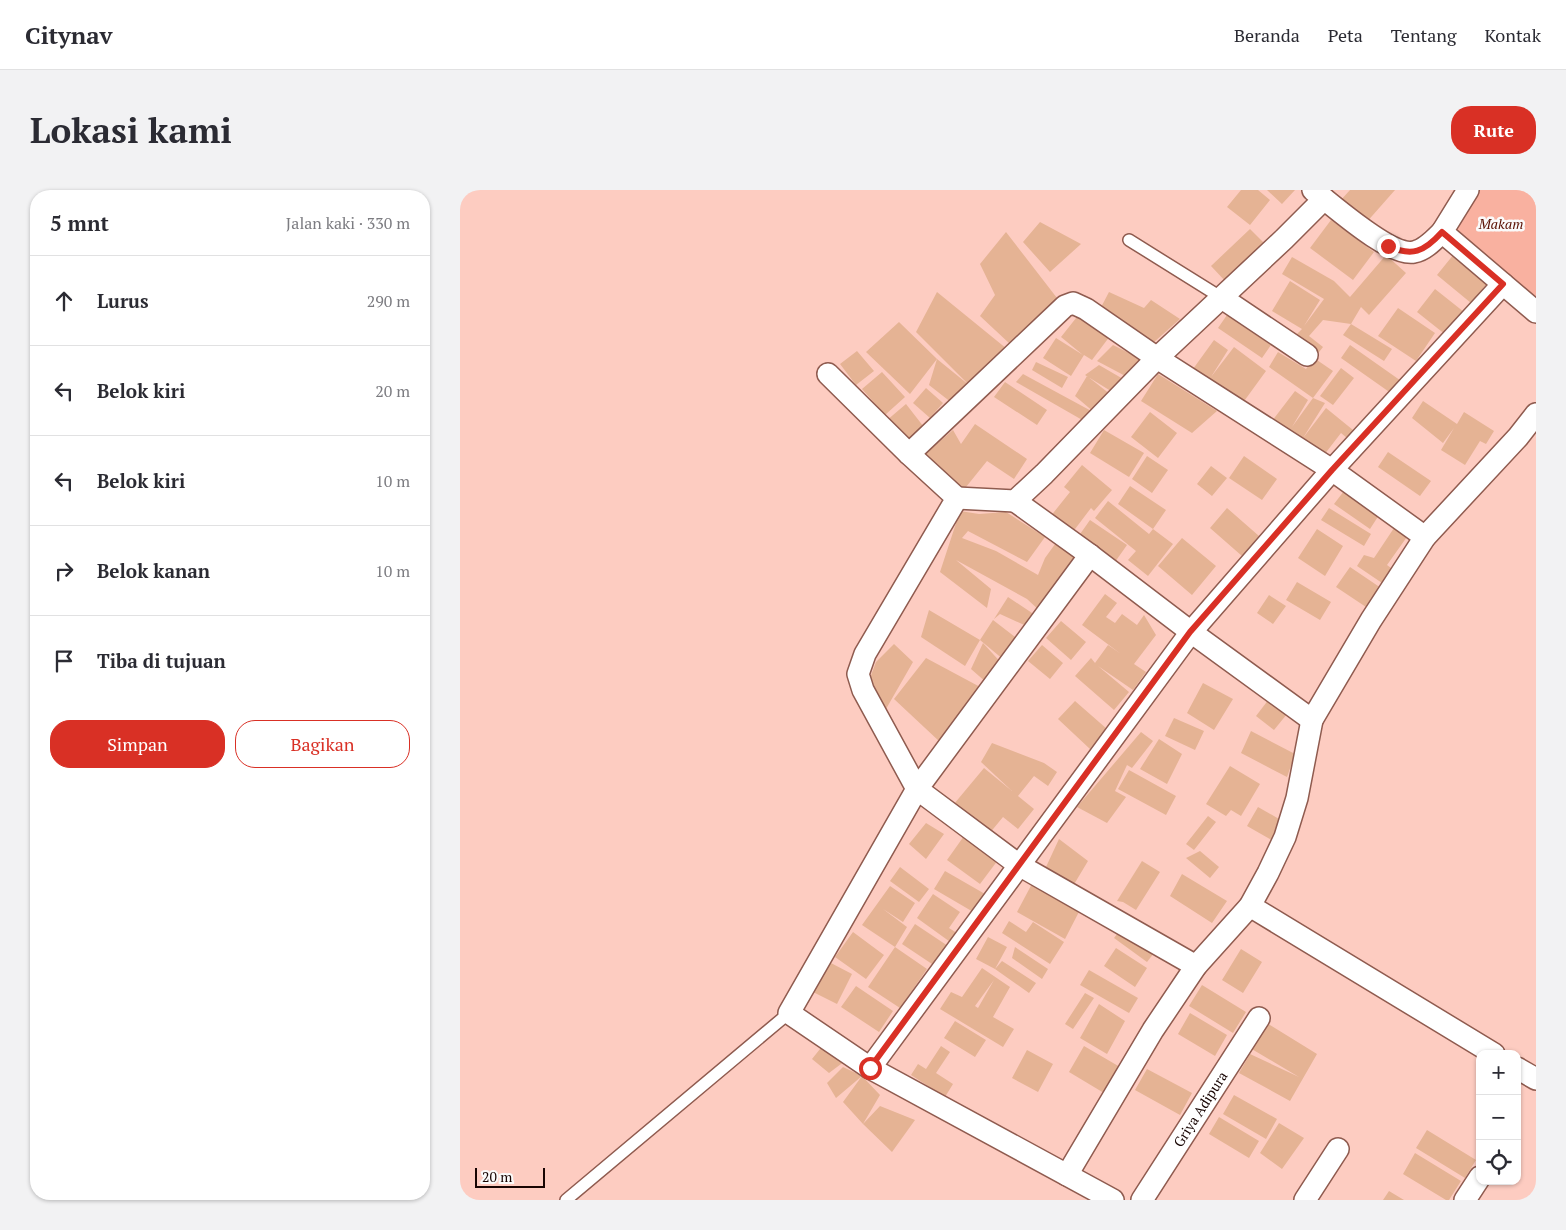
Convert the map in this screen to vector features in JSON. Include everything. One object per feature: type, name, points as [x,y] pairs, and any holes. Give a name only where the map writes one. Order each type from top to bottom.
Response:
[{"type":"street","points":[[1015,501],[1158,358],[1284,239],[1323,193],[1355,223],[1388,246],[1401,252],[1414,252],[1434,241],[1442,232],[1468,190]]},
{"type":"street","points":[[1442,232],[1536,312]]},
{"type":"street","points":[[870,1068],[1190,632],[1332,470],[1503,284]]},
{"type":"street","points":[[1222,298],[1307,354]]},
{"type":"street","points":[[909,454],[1065,306],[1074,303],[1332,470],[1425,537]]},
{"type":"street","points":[[828,374],[909,454],[957,498],[1015,501],[1090,555],[1190,632],[1312,720]]},
{"type":"street","points":[[1067,1175],[1154,1030],[1196,966],[1250,906],[1268,873],[1284,837],[1297,798],[1312,720],[1371,620],[1425,537],[1518,437],[1536,414]]},
{"type":"street","points":[[957,498],[865,654],[858,674],[863,690],[917,789],[1019,865],[1196,966]]},
{"type":"street","points":[[1090,555],[917,789],[789,1013],[870,1068],[1113,1200]]},
{"type":"street","points":[[1250,906],[1487,1050]]},
{"type":"street","name":"Griya Adipura","points":[[1142,1200],[1259,1018]]},
{"type":"street","points":[[1521,1070],[1536,1079]]},
{"type":"street","points":[[1304,1200],[1338,1149]]},
{"type":"street","points":[[1466,1200],[1476,1184]]},
{"type":"lane","points":[[1129,240],[1222,298]]},
{"type":"lane","points":[[566,1200],[789,1013]]},
{"type":"green space","name":"Makam","points":[[1477,190],[1536,190],[1536,302],[1457,232],[1462,216]]},
{"type":"building","points":[[1241,190],[1258,190],[1270,200],[1250,225],[1227,207]]},
{"type":"building","points":[[1267,190],[1295,190],[1282,204]]},
{"type":"building","points":[[1350,190],[1395,190],[1365,224],[1340,201]]},
{"type":"building","points":[[1331,220],[1374,252],[1353,280],[1310,248]]},
{"type":"building","points":[[1040,222],[1081,244],[1050,272],[1023,242]]},
{"type":"building","points":[[1250,229],[1267,246],[1227,283],[1211,266]]},
{"type":"building","points":[[1006,232],[1057,298],[1010,344],[980,316],[995,295],[980,264]]},
{"type":"building","points":[[1454,254],[1488,282],[1471,303],[1437,275]]},
{"type":"building","points":[[1386,255],[1406,273],[1369,315],[1361,307],[1351,324],[1323,320],[1309,336],[1323,347],[1316,356],[1294,337],[1302,329],[1272,311],[1290,281],[1320,300],[1304,326],[1324,299],[1282,274],[1292,257],[1334,281],[1350,297]]},
{"type":"building","points":[[1435,289],[1464,312],[1446,335],[1417,312]]},
{"type":"building","points":[[937,292],[1007,349],[952,403],[929,385],[937,359],[969,385],[916,332]]},
{"type":"building","points":[[1109,292],[1144,308],[1151,300],[1180,319],[1153,343],[1098,313]]},
{"type":"building","points":[[1398,308],[1435,333],[1416,361],[1378,336]]},
{"type":"building","points":[[1080,313],[1110,336],[1092,360],[1084,355],[1071,376],[1043,358],[1056,338],[1083,355],[1061,337]]},
{"type":"building","points":[[1227,315],[1271,345],[1262,358],[1218,328]]},
{"type":"building","points":[[899,322],[937,359],[910,394],[866,352]]},
{"type":"building","points":[[1351,324],[1392,349],[1384,361],[1343,335]]},
{"type":"building","points":[[1214,340],[1228,350],[1211,377],[1234,347],[1266,371],[1242,404],[1193,369]]},
{"type":"building","points":[[1113,345],[1147,362],[1131,379],[1097,361]]},
{"type":"building","points":[[1350,345],[1404,383],[1395,396],[1341,358]]},
{"type":"building","points":[[857,351],[874,371],[856,385],[840,364]]},
{"type":"building","points":[[1278,352],[1306,369],[1314,358],[1333,371],[1313,398],[1269,367]]},
{"type":"building","points":[[1036,362],[1068,377],[1062,388],[1032,370]]},
{"type":"building","points":[[1099,365],[1130,383],[1114,393],[1085,375]]},
{"type":"building","points":[[1341,368],[1354,378],[1333,405],[1320,396]]},
{"type":"building","points":[[882,372],[905,397],[885,415],[862,389]]},
{"type":"building","points":[[1023,374],[1095,413],[1084,421],[1016,382]]},
{"type":"building","points":[[1158,374],[1217,411],[1192,433],[1141,401]]},
{"type":"building","points":[[1087,376],[1115,398],[1095,413],[1075,396]]},
{"type":"building","points":[[1005,382],[1047,410],[1037,425],[994,397]]},
{"type":"building","points":[[926,388],[943,403],[930,418],[913,403]]},
{"type":"building","points":[[1295,391],[1308,400],[1292,427],[1313,398],[1325,403],[1303,438],[1272,421]]},
{"type":"building","points":[[1423,401],[1457,424],[1464,412],[1494,431],[1486,444],[1480,441],[1465,465],[1441,450],[1454,428],[1443,443],[1412,418]]},
{"type":"building","points":[[906,404],[927,431],[908,447],[886,421]]},
{"type":"building","points":[[1326,408],[1353,430],[1347,438],[1341,433],[1324,455],[1303,438]]},
{"type":"building","points":[[1150,412],[1177,433],[1158,458],[1131,437]]},
{"type":"building","points":[[975,424],[1027,459],[1014,479],[987,461],[962,492],[918,460],[953,430],[961,444]]},
{"type":"building","points":[[1104,430],[1144,453],[1129,477],[1090,453]]},
{"type":"building","points":[[1388,452],[1431,481],[1420,496],[1378,467]]},
{"type":"building","points":[[1147,456],[1168,470],[1152,493],[1132,479]]},
{"type":"building","points":[[1244,456],[1277,479],[1262,500],[1229,478]]},
{"type":"building","points":[[1082,465],[1112,490],[1094,511],[1091,508],[1072,533],[1050,517],[1070,492],[1064,487]]},
{"type":"building","points":[[1211,466],[1227,478],[1212,496],[1197,484]]},
{"type":"building","points":[[1130,486],[1166,510],[1153,529],[1118,504]]},
{"type":"building","points":[[1344,491],[1379,515],[1370,529],[1334,504]]},
{"type":"building","points":[[1108,501],[1149,534],[1153,529],[1173,544],[1148,576],[1128,560],[1136,551],[1095,518]]},
{"type":"building","points":[[1227,508],[1259,536],[1242,556],[1210,528]]},
{"type":"building","points":[[1329,508],[1371,534],[1364,546],[1321,520]]},
{"type":"building","points":[[960,511],[979,514],[1006,512],[1045,537],[1027,562],[968,531],[962,538],[996,551],[1038,575],[1045,558],[1058,540],[1076,555],[1068,577],[1041,612],[1027,599],[956,560],[991,589],[987,608],[940,572]]},
{"type":"building","points":[[1090,520],[1127,545],[1115,562],[1078,537]]},
{"type":"building","points":[[1396,525],[1409,534],[1387,565],[1395,571],[1385,585],[1357,566],[1364,555],[1374,558]]},
{"type":"building","points":[[1317,529],[1343,546],[1325,576],[1298,558]]},
{"type":"building","points":[[1182,538],[1216,566],[1192,595],[1158,566]]},
{"type":"building","points":[[1350,567],[1381,588],[1369,609],[1336,587]]},
{"type":"building","points":[[1297,582],[1331,602],[1320,620],[1286,600]]},
{"type":"building","points":[[1105,594],[1117,603],[1106,617],[1115,623],[1122,614],[1137,625],[1144,615],[1156,635],[1134,664],[1146,672],[1133,690],[1098,666],[1129,692],[1114,710],[1075,676],[1091,658],[1095,663],[1108,645],[1121,654],[1082,625]]},
{"type":"building","points":[[1269,595],[1286,606],[1273,624],[1257,613]]},
{"type":"building","points":[[1008,597],[1038,617],[1031,628],[1000,614],[994,619]]},
{"type":"building","points":[[929,610],[980,640],[965,666],[921,637]]},
{"type":"building","points":[[993,620],[1019,640],[1004,660],[980,640]]},
{"type":"building","points":[[1061,621],[1086,642],[1071,660],[1046,638]]},
{"type":"building","points":[[983,643],[1004,666],[987,683],[971,669]]},
{"type":"building","points":[[894,644],[913,662],[886,709],[867,686],[876,662]]},
{"type":"building","points":[[1042,645],[1063,663],[1050,679],[1028,661]]},
{"type":"building","points":[[926,658],[982,688],[940,742],[894,699]]},
{"type":"building","points":[[1203,683],[1233,699],[1214,730],[1187,713]]},
{"type":"building","points":[[1269,699],[1287,714],[1274,730],[1256,716]]},
{"type":"building","points":[[1075,701],[1107,729],[1090,749],[1058,719]]},
{"type":"building","points":[[1174,718],[1204,731],[1195,750],[1165,736]]},
{"type":"building","points":[[1251,731],[1295,754],[1287,777],[1241,753]]},
{"type":"building","points":[[1141,732],[1153,741],[1132,768],[1127,765],[1115,791],[1126,797],[1107,823],[1077,807]]},
{"type":"building","points":[[1159,739],[1182,754],[1167,784],[1140,769]]},
{"type":"building","points":[[992,743],[1044,763],[1057,772],[1048,786],[1034,776],[1018,796],[1034,809],[1018,829],[1003,817],[989,834],[954,804],[984,768],[1012,791],[981,762]]},
{"type":"building","points":[[1230,766],[1260,784],[1241,816],[1231,810],[1226,816],[1206,804]]},
{"type":"building","points":[[1129,770],[1176,796],[1166,815],[1118,789]]},
{"type":"building","points":[[1258,807],[1286,823],[1275,842],[1247,826]]},
{"type":"building","points":[[1208,816],[1216,822],[1194,850],[1186,844]]},
{"type":"building","points":[[926,823],[944,834],[926,859],[909,844]]},
{"type":"building","points":[[964,836],[998,860],[980,884],[947,860]]},
{"type":"building","points":[[1059,839],[1088,861],[1073,886],[1046,867]]},
{"type":"building","points":[[1200,851],[1219,867],[1210,878],[1186,858]]},
{"type":"building","points":[[1142,861],[1160,872],[1136,910],[1123,902],[1117,901]]},
{"type":"building","points":[[900,867],[929,889],[919,902],[890,881]]},
{"type":"building","points":[[945,871],[985,894],[975,913],[934,889]]},
{"type":"building","points":[[1182,874],[1227,901],[1212,923],[1170,896]]},
{"type":"building","points":[[1034,880],[1082,906],[1065,939],[1017,912]]},
{"type":"building","points":[[890,886],[915,903],[903,922],[883,909],[907,927],[895,947],[862,925]]},
{"type":"building","points":[[933,894],[960,912],[949,928],[960,935],[953,944],[917,918]]},
{"type":"building","points":[[1009,921],[1026,932],[1033,922],[1064,942],[1050,964],[1002,933]]},
{"type":"building","points":[[915,924],[951,948],[938,968],[902,944]]},
{"type":"building","points":[[1121,929],[1154,953],[1147,962],[1114,938]]},
{"type":"building","points":[[853,932],[884,955],[866,979],[835,957]]},
{"type":"building","points":[[988,937],[1007,947],[995,969],[976,959]]},
{"type":"building","points":[[895,947],[927,969],[900,1008],[868,987]]},
{"type":"building","points":[[1015,947],[1048,969],[1042,979],[1012,958]]},
{"type":"building","points":[[1116,948],[1147,968],[1135,987],[1104,966]]},
{"type":"building","points":[[1241,949],[1262,962],[1243,993],[1222,980]]},
{"type":"building","points":[[1002,961],[1036,983],[1029,993],[995,969]]},
{"type":"building","points":[[829,962],[852,974],[837,1004],[813,992]]},
{"type":"building","points":[[982,968],[1010,987],[993,1017],[1014,1029],[1003,1047],[940,1009],[951,992],[962,997]],"holes":[[[994,980],[978,1008],[975,1006]]]},
{"type":"building","points":[[1089,970],[1138,998],[1129,1013],[1080,985]]},
{"type":"building","points":[[1202,985],[1246,1012],[1233,1033],[1189,1006]]},
{"type":"building","points":[[856,986],[893,1011],[879,1032],[841,1007]]},
{"type":"building","points":[[1085,993],[1094,998],[1073,1029],[1065,1024]]},
{"type":"building","points":[[1099,1004],[1125,1021],[1107,1054],[1080,1038]]},
{"type":"building","points":[[1190,1013],[1227,1035],[1215,1056],[1178,1034]]},
{"type":"building","points":[[955,1021],[986,1040],[975,1057],[944,1038]]},
{"type":"building","points":[[1265,1022],[1317,1054],[1290,1101],[1239,1073],[1250,1054],[1299,1077],[1250,1048]]},
{"type":"building","points":[[824,1044],[845,1061],[829,1073],[812,1059]]},
{"type":"building","points":[[941,1046],[950,1052],[936,1073],[953,1084],[945,1097],[911,1075],[918,1064],[926,1069]]},
{"type":"building","points":[[1084,1046],[1120,1067],[1104,1093],[1069,1072]]},
{"type":"building","points":[[1027,1050],[1053,1064],[1038,1092],[1012,1078]]},
{"type":"building","points":[[843,1067],[862,1076],[836,1098],[827,1083]]},
{"type":"building","points":[[1147,1069],[1192,1093],[1180,1115],[1135,1090]]},
{"type":"building","points":[[862,1076],[880,1095],[863,1124],[843,1102]]},
{"type":"building","points":[[1234,1095],[1277,1119],[1266,1139],[1223,1114]]},
{"type":"building","points":[[880,1106],[915,1120],[892,1152],[863,1124]]},
{"type":"building","points":[[1219,1117],[1259,1141],[1249,1158],[1209,1134]]},
{"type":"building","points":[[1279,1123],[1304,1138],[1282,1169],[1260,1153]]},
{"type":"building","points":[[1427,1130],[1476,1160],[1465,1178],[1416,1148]]},
{"type":"building","points":[[1415,1153],[1461,1181],[1449,1200],[1403,1174]]},
{"type":"building","points":[[1389,1191],[1404,1200],[1383,1200]]},
{"type":"route","points":[[870,1068],[1190,632],[1332,470],[1503,284],[1442,232],[1434,241],[1414,252],[1401,252],[1388,246]]}]
